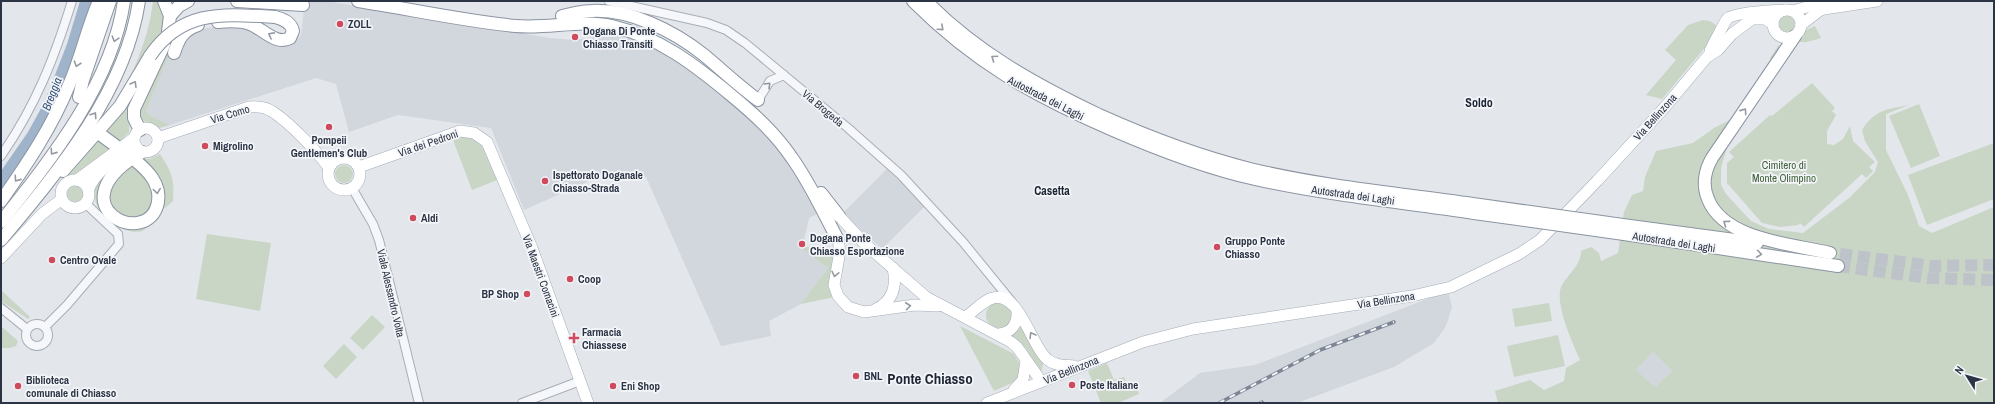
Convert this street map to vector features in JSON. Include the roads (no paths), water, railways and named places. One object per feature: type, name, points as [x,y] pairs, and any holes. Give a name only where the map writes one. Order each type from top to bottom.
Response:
[{"type":"highway","points":[[1,201],[44,138],[61,104],[76,68],[99,1]]},
{"type":"highway","points":[[79,97],[85,71],[110,1]]},
{"type":"highway","points":[[1,222],[57,147],[90,95],[113,45],[124,1]]},
{"type":"highway","points":[[1,240],[67,155],[112,85],[129,44],[139,1]]},
{"type":"highway","points":[[164,1],[170,16],[168,31]]},
{"type":"highway","points":[[170,16],[179,6],[188,1]]},
{"type":"highway","points":[[237,1],[303,5]]},
{"type":"highway","points":[[358,1],[515,26],[544,26],[580,23],[619,28],[652,39],[681,56],[703,72],[758,118],[793,159],[838,240]]},
{"type":"highway","points":[[400,1],[509,18],[534,19],[582,12],[602,11],[621,14],[658,27],[699,51],[758,100]]},
{"type":"highway","name":"Autostrada dei Laghi","points":[[913,1],[953,39],[997,71],[1046,100],[1100,120]]},
{"type":"highway","name":"Autostrada dei Laghi","points":[[926,1],[964,35],[1006,66],[1100,120],[1175,156],[1254,179],[1304,188],[1477,209],[1836,258],[1750,235],[1733,228],[1724,222],[1714,211],[1705,188],[1706,173],[1712,158],[1795,36]]},
{"type":"highway","points":[[21,216],[106,124],[130,91],[150,56],[170,34],[183,25],[199,18],[226,14],[275,17],[284,20],[291,25],[293,32],[290,38],[284,40],[245,22],[225,21],[207,23],[192,27],[183,33],[174,53]]},
{"type":"highway","points":[[562,16],[599,17],[631,24],[656,34],[684,48],[762,112],[780,130],[803,161],[826,202],[839,216]]},
{"type":"highway","points":[[137,134],[134,109],[164,45]]},
{"type":"highway","points":[[101,136],[116,146]]},
{"type":"highway","points":[[139,154],[154,181],[158,193],[158,201],[154,212],[146,218],[139,222],[127,223],[115,219],[107,211],[104,200],[104,192],[108,180],[119,167],[139,154]]},
{"type":"main road","name":"Via Bellinzona","points":[[987,403],[1142,342],[1192,329],[1412,296],[1451,287],[1519,254],[1540,240],[1665,107],[1707,58],[1727,18],[1758,11],[1789,11],[1828,1]]},
{"type":"main road","points":[[1801,25],[1799,17],[1789,11],[1776,16],[1773,24],[1774,31],[1781,37],[1790,38],[1795,36],[1801,25],[1819,11],[1877,1]]},
{"type":"main road","name":"Via Bellinzona","points":[[1707,58],[1718,50],[1734,31],[1752,19],[1765,19],[1773,24]]},
{"type":"main road","points":[[1724,26],[1730,31],[1734,31]]},
{"type":"main road","name":"Via Como","points":[[158,138],[201,122],[256,106],[272,111],[313,148],[330,168]]},
{"type":"main road","points":[[77,180],[137,134],[151,129],[158,138],[155,149],[149,152],[123,156],[98,174],[93,179],[85,203],[77,207],[72,207],[68,206],[62,199],[61,191],[64,185],[71,180],[77,180],[85,185],[88,191]]},
{"type":"main road","name":"Via dei Pedroni","points":[[359,167],[460,131],[474,133],[481,137],[492,150]]},
{"type":"main road","points":[[137,134],[135,145],[139,154]]},
{"type":"main road","name":"Via Como","points":[[313,148],[341,158]]},
{"type":"main road","name":"Via Maestri Comacini","points":[[492,150],[532,248],[588,403]]},
{"type":"main road","points":[[341,158],[350,159],[359,167],[359,181],[352,188],[343,189],[334,186],[329,178],[330,168],[336,160],[341,158]]},
{"type":"main road","points":[[1,258],[42,214],[62,199]]},
{"type":"main road","points":[[839,216],[865,244],[926,297],[998,334],[1017,347],[1042,381],[1046,375],[1046,358]]},
{"type":"main road","points":[[838,240],[840,251],[834,279],[838,296],[846,305],[854,310],[864,312],[921,305],[941,306]]},
{"type":"main road","points":[[875,310],[888,301],[893,292],[895,280],[893,268]]},
{"type":"main road","points":[[965,317],[989,300],[1005,298],[1015,307],[1046,358],[1060,366],[1077,367]]},
{"type":"main road","points":[[986,328],[982,314],[989,300]]},
{"type":"main road","points":[[998,334],[1008,332],[1014,327],[1017,320],[1015,307]]},
{"type":"main road","points":[[1008,394],[1023,380],[1026,361]]},
{"type":"street","points":[[1,156],[22,123],[44,83],[72,1]]},
{"type":"street","name":"Via Brogeda","points":[[609,1],[720,28],[745,43],[901,174],[963,242],[1015,307]]},
{"type":"street","points":[[758,100],[770,81],[784,75]]},
{"type":"street","name":"Viale Alessandro Volta","points":[[352,188],[379,240],[419,403]]},
{"type":"street","points":[[45,327],[67,305],[119,244],[118,234],[85,203]]},
{"type":"street","points":[[989,300],[997,290],[996,282]]},
{"type":"street","points":[[1,308],[27,329]]},
{"type":"street","points":[[36,324],[45,327],[48,333],[48,338],[44,344],[37,347],[31,345],[26,339],[27,329],[36,324]]},
{"type":"street","points":[[522,403],[580,381]]},
{"type":"water","name":"Breggia","points":[[80,1],[93,1],[71,70],[40,134],[1,191],[1,171],[28,132],[44,103],[67,44]]},
{"type":"tunnel","points":[[1840,254],[1932,266],[1994,265]]},
{"type":"tunnel","points":[[1838,266],[1928,278],[1994,280]]},
{"type":"railway","points":[[1219,403],[1320,350],[1394,322]]},
{"type":"place","name":"ZOLL","points":[[340,24]]},
{"type":"place","name":"Dogana Di Ponte Chiasso Transiti","points":[[575,37]]},
{"type":"place","name":"Pompeii Gentlemen's Club","points":[[329,127]]},
{"type":"place","name":"Migrolino","points":[[205,146]]},
{"type":"place","name":"Ispettorato Doganale Chiasso-Strada","points":[[545,181]]},
{"type":"place","name":"Aldi","points":[[413,218]]},
{"type":"place","name":"Dogana Ponte Chiasso Esportazione","points":[[802,244]]},
{"type":"place","name":"Gruppo Ponte Chiasso","points":[[1217,247]]},
{"type":"place","name":"Centro Ovale","points":[[52,260]]},
{"type":"place","name":"Coop","points":[[570,279]]},
{"type":"place","name":"BP Shop","points":[[527,294]]},
{"type":"place","name":"Farmacia Chiassese","points":[[574,338]]},
{"type":"place","name":"BNL","points":[[856,376]]},
{"type":"place","name":"Poste Italiane","points":[[1072,385]]},
{"type":"place","name":"Biblioteca comunale di Chiasso","points":[[18,386]]},
{"type":"place","name":"Eni Shop","points":[[613,386]]},
{"type":"district","name":"Soldo","points":[[1479,103]]},
{"type":"district","name":"Casetta","points":[[1052,191]]},
{"type":"district","name":"Ponte Chiasso","points":[[930,379]]},
{"type":"park label","name":"Cimitero di Monte Olimpino","points":[[1784,171]]}]
